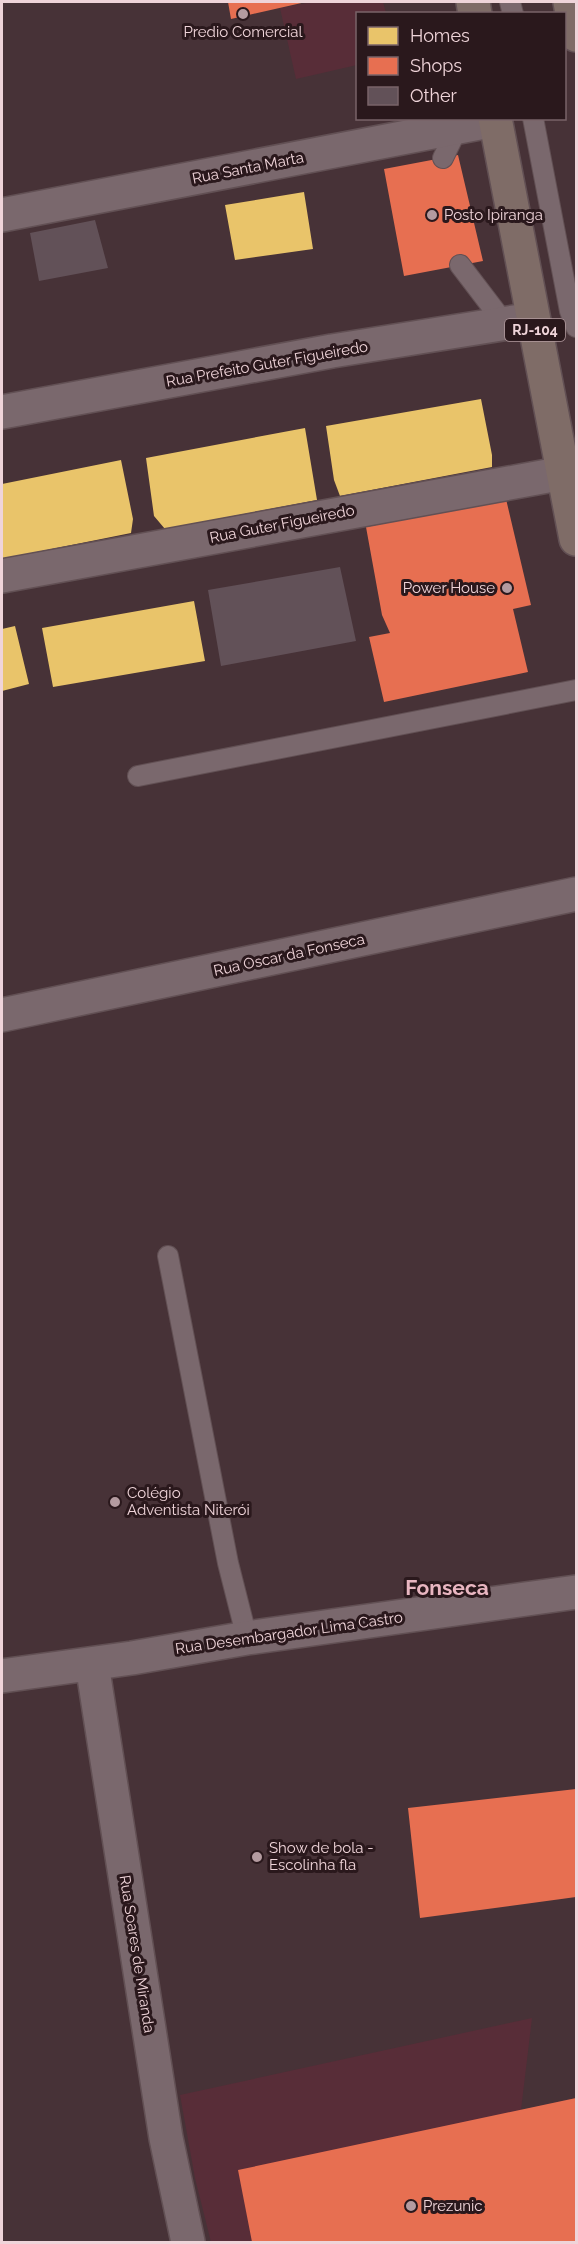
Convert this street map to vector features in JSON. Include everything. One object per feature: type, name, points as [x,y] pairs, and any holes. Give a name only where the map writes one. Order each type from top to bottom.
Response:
[{"type":"highway","points":[[570,2],[576,35]]},
{"type":"highway","name":"RJ-104","points":[[495,120],[519,321],[564,473],[576,539]]},
{"type":"street","name":"Rua Santa Marta","points":[[2,215],[490,120]]},
{"type":"street","name":"Rua Prefeito Guter Figueiredo","points":[[2,412],[332,351],[519,321]]},
{"type":"street","name":"Rua Guter Figueiredo","points":[[2,576],[564,473]]},
{"type":"street","name":"Rua Oscar da Fonseca","points":[[2,1015],[576,894]]},
{"type":"street","name":"Rua Desembargador Lima Castro","points":[[2,1676],[92,1664],[247,1638],[576,1592]]},
{"type":"street","name":"Rua Soares de Miranda","points":[[92,1664],[166,2138],[188,2242]]},
{"type":"lane","points":[[533,120],[570,311],[576,327]]},
{"type":"lane","points":[[443,158],[458,127]]},
{"type":"lane","points":[[460,266],[519,321]]},
{"type":"lane","points":[[138,776],[576,690]]},
{"type":"lane","points":[[168,1256],[225,1552],[247,1638]]},
{"type":"shaded area","points":[[311,2],[383,2],[386,12],[356,12],[356,65],[296,79],[280,8]]},
{"type":"shaded area","points":[[532,2018],[521,2110],[576,2098],[576,2242],[211,2242],[195,2178],[180,2095]]},
{"type":"building: Homes","points":[[304,192],[313,249],[235,260],[225,205]]},
{"type":"building: Homes","points":[[481,399],[492,455],[492,467],[340,496],[334,480],[326,426]]},
{"type":"building: Homes","points":[[305,428],[317,500],[165,529],[154,516],[146,458]]},
{"type":"building: Homes","points":[[121,460],[133,519],[131,533],[2,559],[2,484]]},
{"type":"building: Homes","points":[[194,601],[205,661],[53,687],[42,628]]},
{"type":"building: Homes","points":[[15,626],[29,684],[2,691],[2,629]]},
{"type":"building: Shops","name":"Predio Comercial","points":[[228,2],[306,2],[231,19]]},
{"type":"building: Shops","name":"Posto Ipiranga","points":[[458,155],[483,261],[404,276],[384,169]]},
{"type":"building: Shops","points":[[506,499],[531,605],[513,609],[528,672],[384,702],[369,637],[390,633],[382,615],[366,527]]},
{"type":"building: Shops","points":[[576,1789],[576,1897],[420,1918],[408,1808]]},
{"type":"building: Shops","name":"Prezunic","points":[[576,2098],[576,2242],[252,2242],[238,2170]]},
{"type":"building: Other","points":[[95,220],[108,268],[39,281],[30,233]]},
{"type":"building: Other","points":[[340,567],[356,641],[221,666],[208,590]]},
{"type":"place","name":"Predio Comercial","points":[[243,14]]},
{"type":"place","name":"Posto Ipiranga","points":[[432,215]]},
{"type":"place","name":"Power House","points":[[507,588]]},
{"type":"place","name":"Colégio Adventista Niterói","points":[[115,1502]]},
{"type":"place","name":"Show de bola - Escolinha fla","points":[[257,1857]]},
{"type":"place","name":"Prezunic","points":[[411,2206]]},
{"type":"district","name":"Fonseca","points":[[447,1587]]}]
